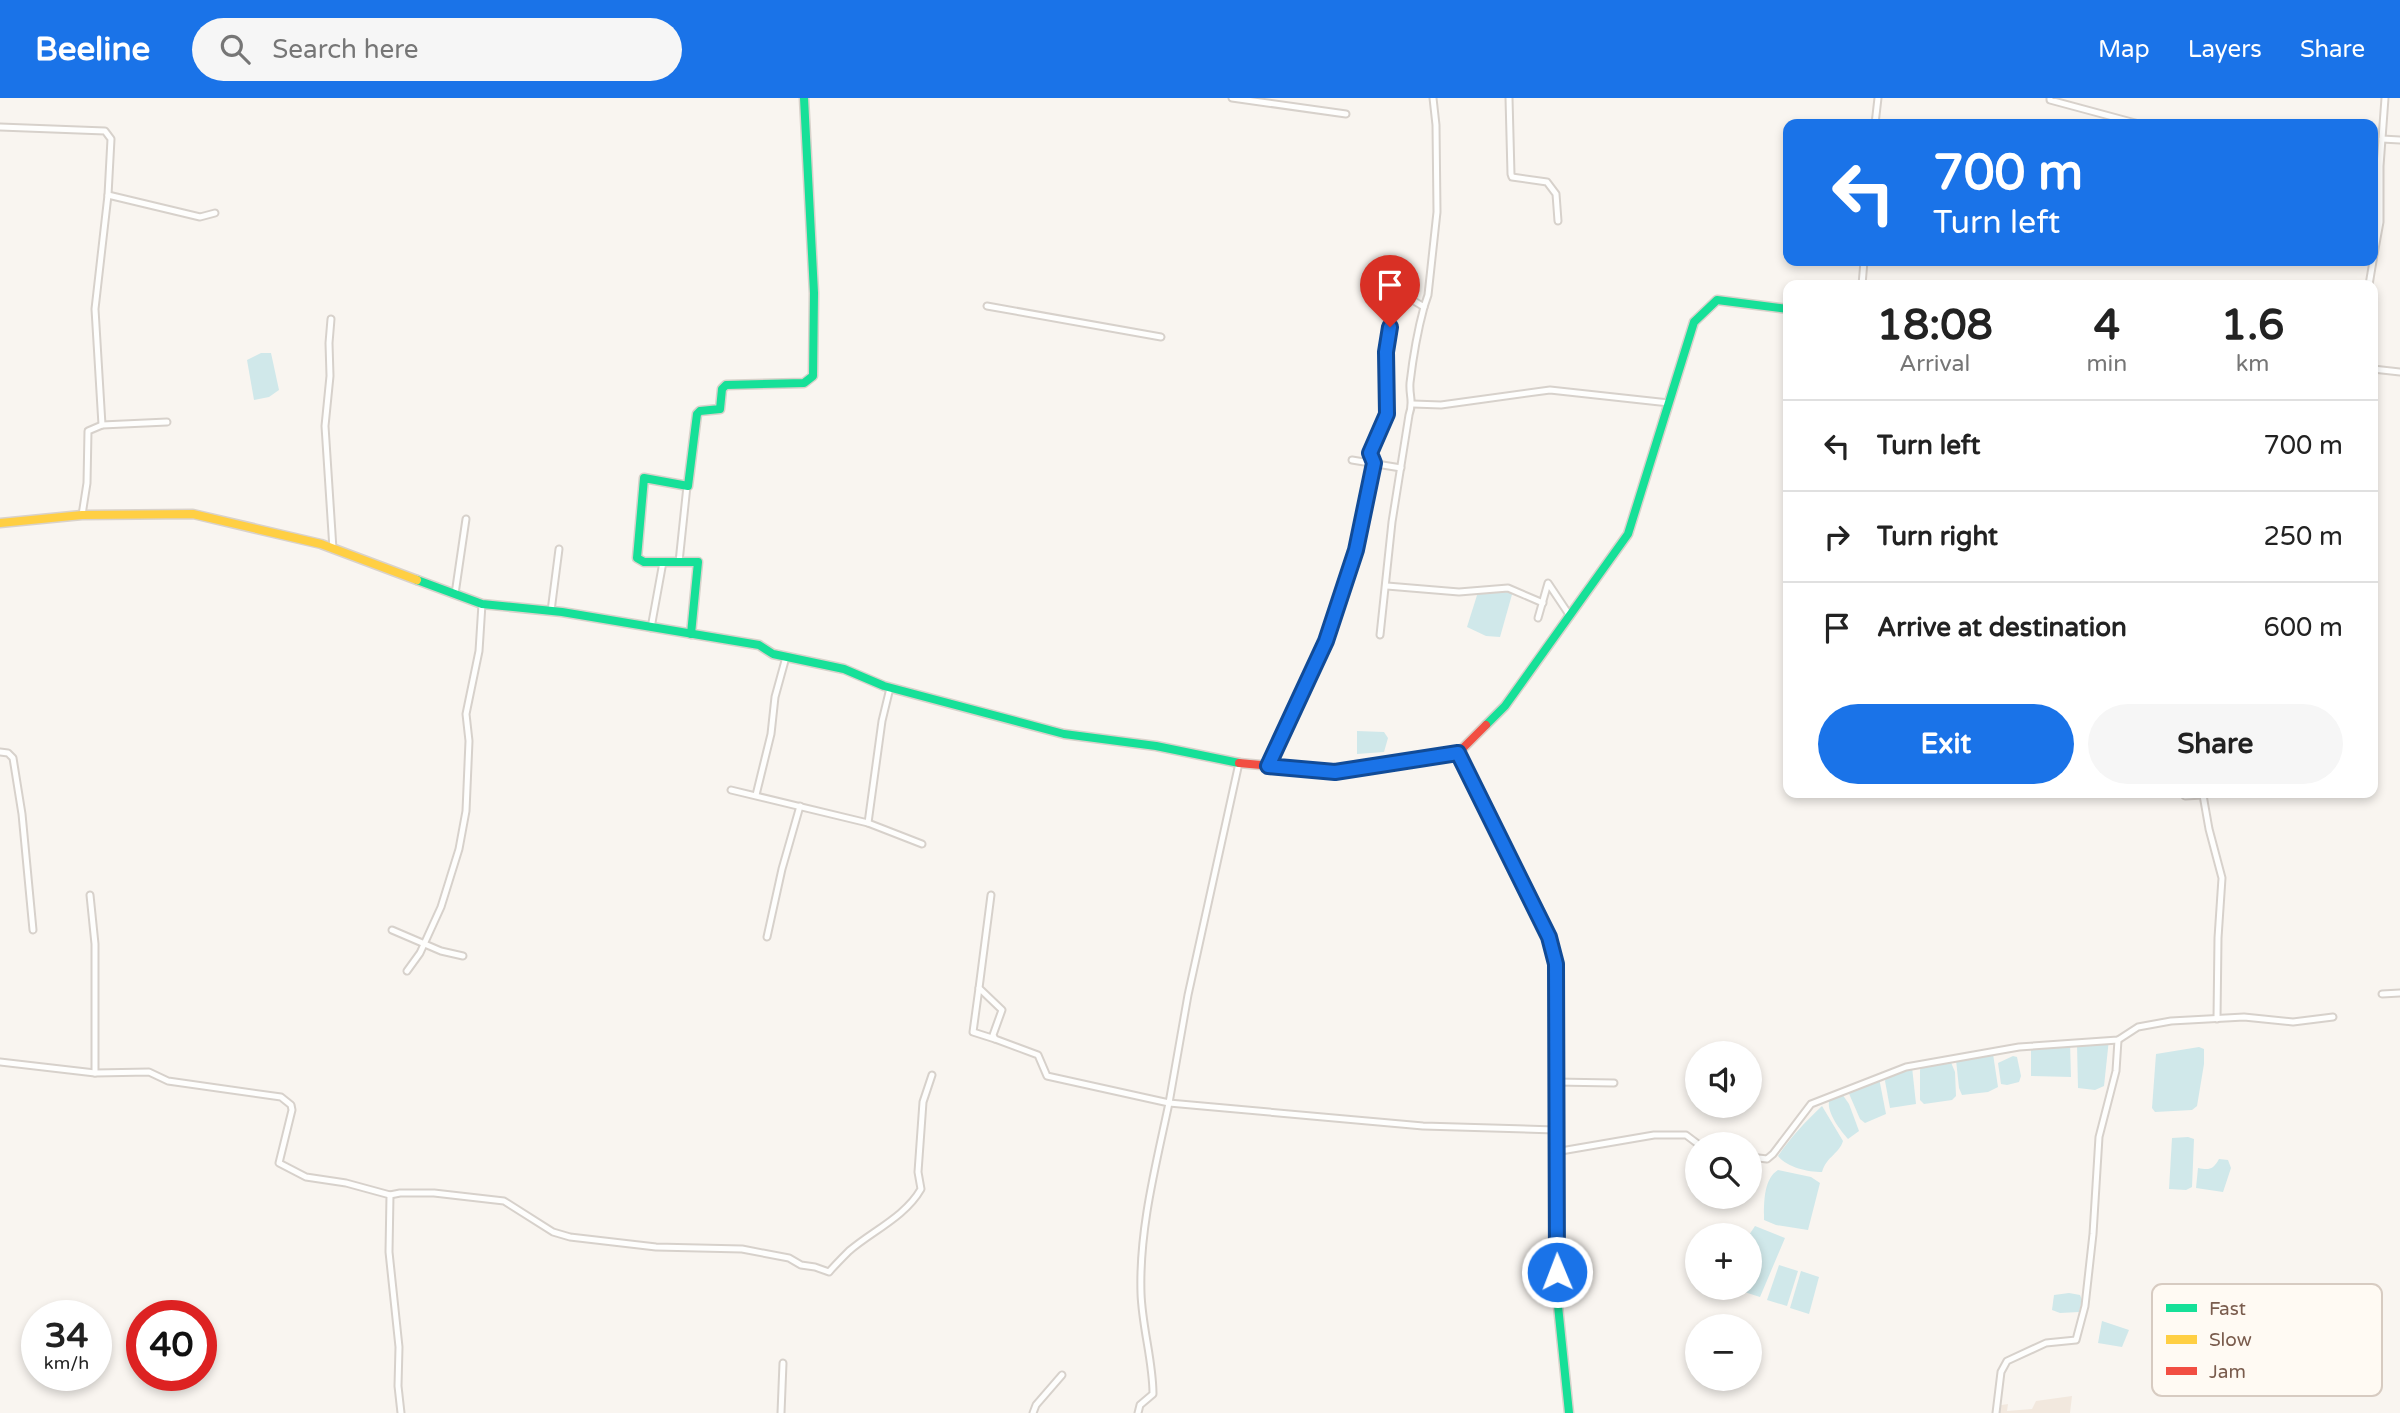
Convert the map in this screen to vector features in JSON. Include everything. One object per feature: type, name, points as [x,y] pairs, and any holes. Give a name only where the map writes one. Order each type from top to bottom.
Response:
[{"type":"street","points":[[679,562],[697,414],[700,411],[720,409],[723,387],[804,383],[813,376],[814,293],[804,98]]},
{"type":"street","points":[[1232,98],[1346,114]]},
{"type":"street","points":[[1380,635],[1392,522],[1413,404],[1410,390],[1414,342],[1429,295],[1437,212],[1433,98]]},
{"type":"street","points":[[1509,98],[1512,177],[1547,182],[1556,194],[1558,221]]},
{"type":"street","points":[[1876,119],[1878,98]]},
{"type":"street","points":[[2050,98],[2120,119]]},
{"type":"street","points":[[2378,157],[2385,98]]},
{"type":"street","points":[[0,127],[105,131],[111,139],[108,195],[95,309],[102,425]]},
{"type":"street","points":[[2382,139],[2400,140]]},
{"type":"street","points":[[2378,194],[2378,233]]},
{"type":"street","points":[[108,195],[200,217],[215,214]]},
{"type":"street","points":[[1268,766],[1326,641],[1356,550],[1374,463],[1370,453],[1387,414],[1386,352],[1395,298],[1409,298],[1424,307]]},
{"type":"street","points":[[0,523],[82,515],[193,514],[321,544],[482,604],[551,611],[759,645],[773,654],[844,668],[890,688],[1064,734],[1156,746],[1239,763],[1335,772],[1458,753],[1506,706],[1628,534],[1694,322],[1717,300],[1783,308]]},
{"type":"street","points":[[987,306],[1161,337]]},
{"type":"street","points":[[331,319],[330,376],[325,426],[333,549]]},
{"type":"street","points":[[2378,370],[2400,372]]},
{"type":"street","points":[[1413,404],[1441,405],[1550,390],[1669,403]]},
{"type":"street","points":[[82,515],[87,483],[88,430],[102,425],[167,422]]},
{"type":"street","points":[[1352,460],[1401,468]]},
{"type":"street","points":[[687,486],[644,478],[637,558],[644,562],[698,562],[691,634]]},
{"type":"street","points":[[456,594],[466,519]]},
{"type":"street","points":[[551,611],[559,549]]},
{"type":"street","points":[[651,628],[663,562]]},
{"type":"street","points":[[1538,618],[1548,583],[1570,616]]},
{"type":"street","points":[[1387,586],[1459,592],[1507,588],[1543,603]]},
{"type":"street","points":[[407,971],[425,943],[441,908],[459,849],[466,811],[466,714],[479,651],[482,604]]},
{"type":"street","points":[[757,795],[771,734],[775,697],[786,657]]},
{"type":"street","points":[[868,823],[881,721],[890,688]]},
{"type":"street","points":[[0,752],[8,753],[13,758],[22,814],[33,930]]},
{"type":"street","points":[[1458,753],[1549,937],[1556,964],[1557,1296],[1569,1413]]},
{"type":"street","points":[[1138,1413],[1140,1405],[1153,1394],[1152,1372],[1142,1321],[1141,1263],[1151,1196],[1191,983],[1239,763]]},
{"type":"street","points":[[732,790],[868,823],[922,844]]},
{"type":"street","points":[[2205,798],[2209,829],[2222,878],[2217,1019]]},
{"type":"street","points":[[767,937],[800,806]]},
{"type":"street","points":[[90,895],[95,944],[95,1073]]},
{"type":"street","points":[[991,895],[973,1032],[1038,1055],[1047,1076],[1169,1103],[1423,1126],[1555,1130]]},
{"type":"street","points":[[391,930],[441,951],[463,956]]},
{"type":"street","points":[[979,988],[1002,1010],[993,1035],[995,1039]]},
{"type":"street","points":[[2382,994],[2400,993]]},
{"type":"street","points":[[1762,1158],[1767,1159],[1773,1154],[1811,1104],[1906,1067],[2020,1047],[2118,1040],[2137,1027],[2171,1021],[2244,1017],[2293,1022],[2333,1017]]},
{"type":"street","points":[[1996,1413],[2001,1372],[2007,1361],[2046,1343],[2076,1340],[2078,1335],[2085,1306],[2093,1234],[2099,1137],[2116,1070],[2118,1040]]},
{"type":"street","points":[[0,1062],[95,1073],[149,1072],[168,1081],[281,1097],[291,1105],[292,1110],[279,1163],[306,1177],[346,1183],[390,1195],[434,1193],[504,1201],[553,1232],[570,1237],[656,1247],[742,1249],[789,1258],[801,1265],[815,1266],[829,1272],[849,1251],[916,1198],[921,1189],[918,1172],[923,1102],[932,1075]]},
{"type":"street","points":[[1555,1082],[1614,1083]]},
{"type":"street","points":[[1555,1152],[1654,1135],[1685,1135]]},
{"type":"street","points":[[390,1195],[389,1252],[399,1347],[398,1386],[401,1413]]},
{"type":"street","points":[[781,1413],[783,1363]]},
{"type":"street","points":[[1033,1413],[1036,1405],[1062,1375]]},
{"type":"shaded area","points":[[2072,1396],[2070,1413],[1995,1413],[1996,1406],[2008,1404],[2007,1411],[2032,1409],[2036,1401]]},
{"type":"water","points":[[261,353],[271,353],[279,390],[269,397],[254,400],[247,360]]},
{"type":"water","points":[[1513,591],[1500,637],[1486,636],[1467,627],[1478,592]]},
{"type":"water","points":[[1357,731],[1384,732],[1388,738],[1384,752],[1357,754]]},
{"type":"water","points":[[2109,1039],[2104,1086],[2095,1090],[2078,1088],[2077,1044]]},
{"type":"water","points":[[2070,1042],[2071,1077],[2031,1076],[2031,1045]]},
{"type":"water","points":[[2199,1047],[2204,1049],[2204,1064],[2197,1106],[2192,1110],[2155,1112],[2152,1108],[2156,1054]]},
{"type":"water","points":[[1962,1054],[1993,1054],[1998,1087],[1988,1092],[1962,1095],[1956,1060]]},
{"type":"water","points":[[2013,1056],[2017,1057],[2021,1076],[2019,1082],[2001,1084],[1998,1063]]},
{"type":"water","points":[[1950,1060],[1955,1072],[1956,1096],[1952,1100],[1924,1104],[1920,1100],[1922,1063]]},
{"type":"water","points":[[1912,1067],[1916,1104],[1890,1108],[1885,1081],[1888,1073]]},
{"type":"water","points":[[1879,1078],[1886,1114],[1865,1123],[1860,1119],[1847,1089]]},
{"type":"water","points":[[1842,1094],[1849,1104],[1859,1131],[1848,1139],[1835,1121],[1829,1106],[1829,1101]]},
{"type":"water","points":[[1822,1106],[1843,1141],[1839,1149],[1822,1172],[1787,1164],[1778,1156],[1798,1130]]},
{"type":"water","points":[[2172,1138],[2194,1139],[2192,1187],[2186,1190],[2169,1189]]},
{"type":"water","points":[[2219,1159],[2228,1160],[2231,1168],[2223,1192],[2196,1188],[2198,1168],[2210,1168]]},
{"type":"water","points":[[1778,1170],[1811,1177],[1820,1183],[1808,1230],[1776,1225],[1764,1220],[1767,1186]]},
{"type":"water","points":[[1762,1229],[1785,1238],[1762,1292]]},
{"type":"water","points":[[1779,1265],[1798,1271],[1787,1306],[1767,1300]]},
{"type":"water","points":[[1801,1271],[1819,1277],[1809,1314],[1790,1308]]},
{"type":"water","points":[[2054,1295],[2080,1295],[2082,1300],[2079,1312],[2060,1313],[2052,1310]]},
{"type":"water","points":[[2102,1321],[2129,1330],[2122,1347],[2098,1343]]},
{"type":"traffic: fast","points":[[691,634],[698,562],[644,562],[637,558],[644,478],[688,486],[697,414],[700,411],[720,409],[722,389],[726,385],[804,383],[813,376],[814,293],[804,98]]},
{"type":"traffic: fast","points":[[1486,725],[1505,706],[1628,534],[1694,322],[1717,300],[1783,308]]},
{"type":"traffic: fast","points":[[417,580],[482,604],[562,612],[759,645],[773,654],[844,669],[884,686],[1064,734],[1156,746],[1239,763]]},
{"type":"traffic: fast","points":[[1458,753],[1549,937],[1556,964],[1557,1296],[1569,1413]]},
{"type":"traffic: slow","points":[[0,523],[82,515],[193,514],[321,544],[417,580]]},
{"type":"traffic: jam","points":[[1239,763],[1335,772],[1458,753],[1486,725]]},
{"type":"route","points":[[1390,327],[1386,352],[1387,414],[1370,453],[1374,463],[1356,550],[1326,641],[1268,766],[1335,772],[1458,753],[1549,937],[1556,964],[1557,1272]]}]
